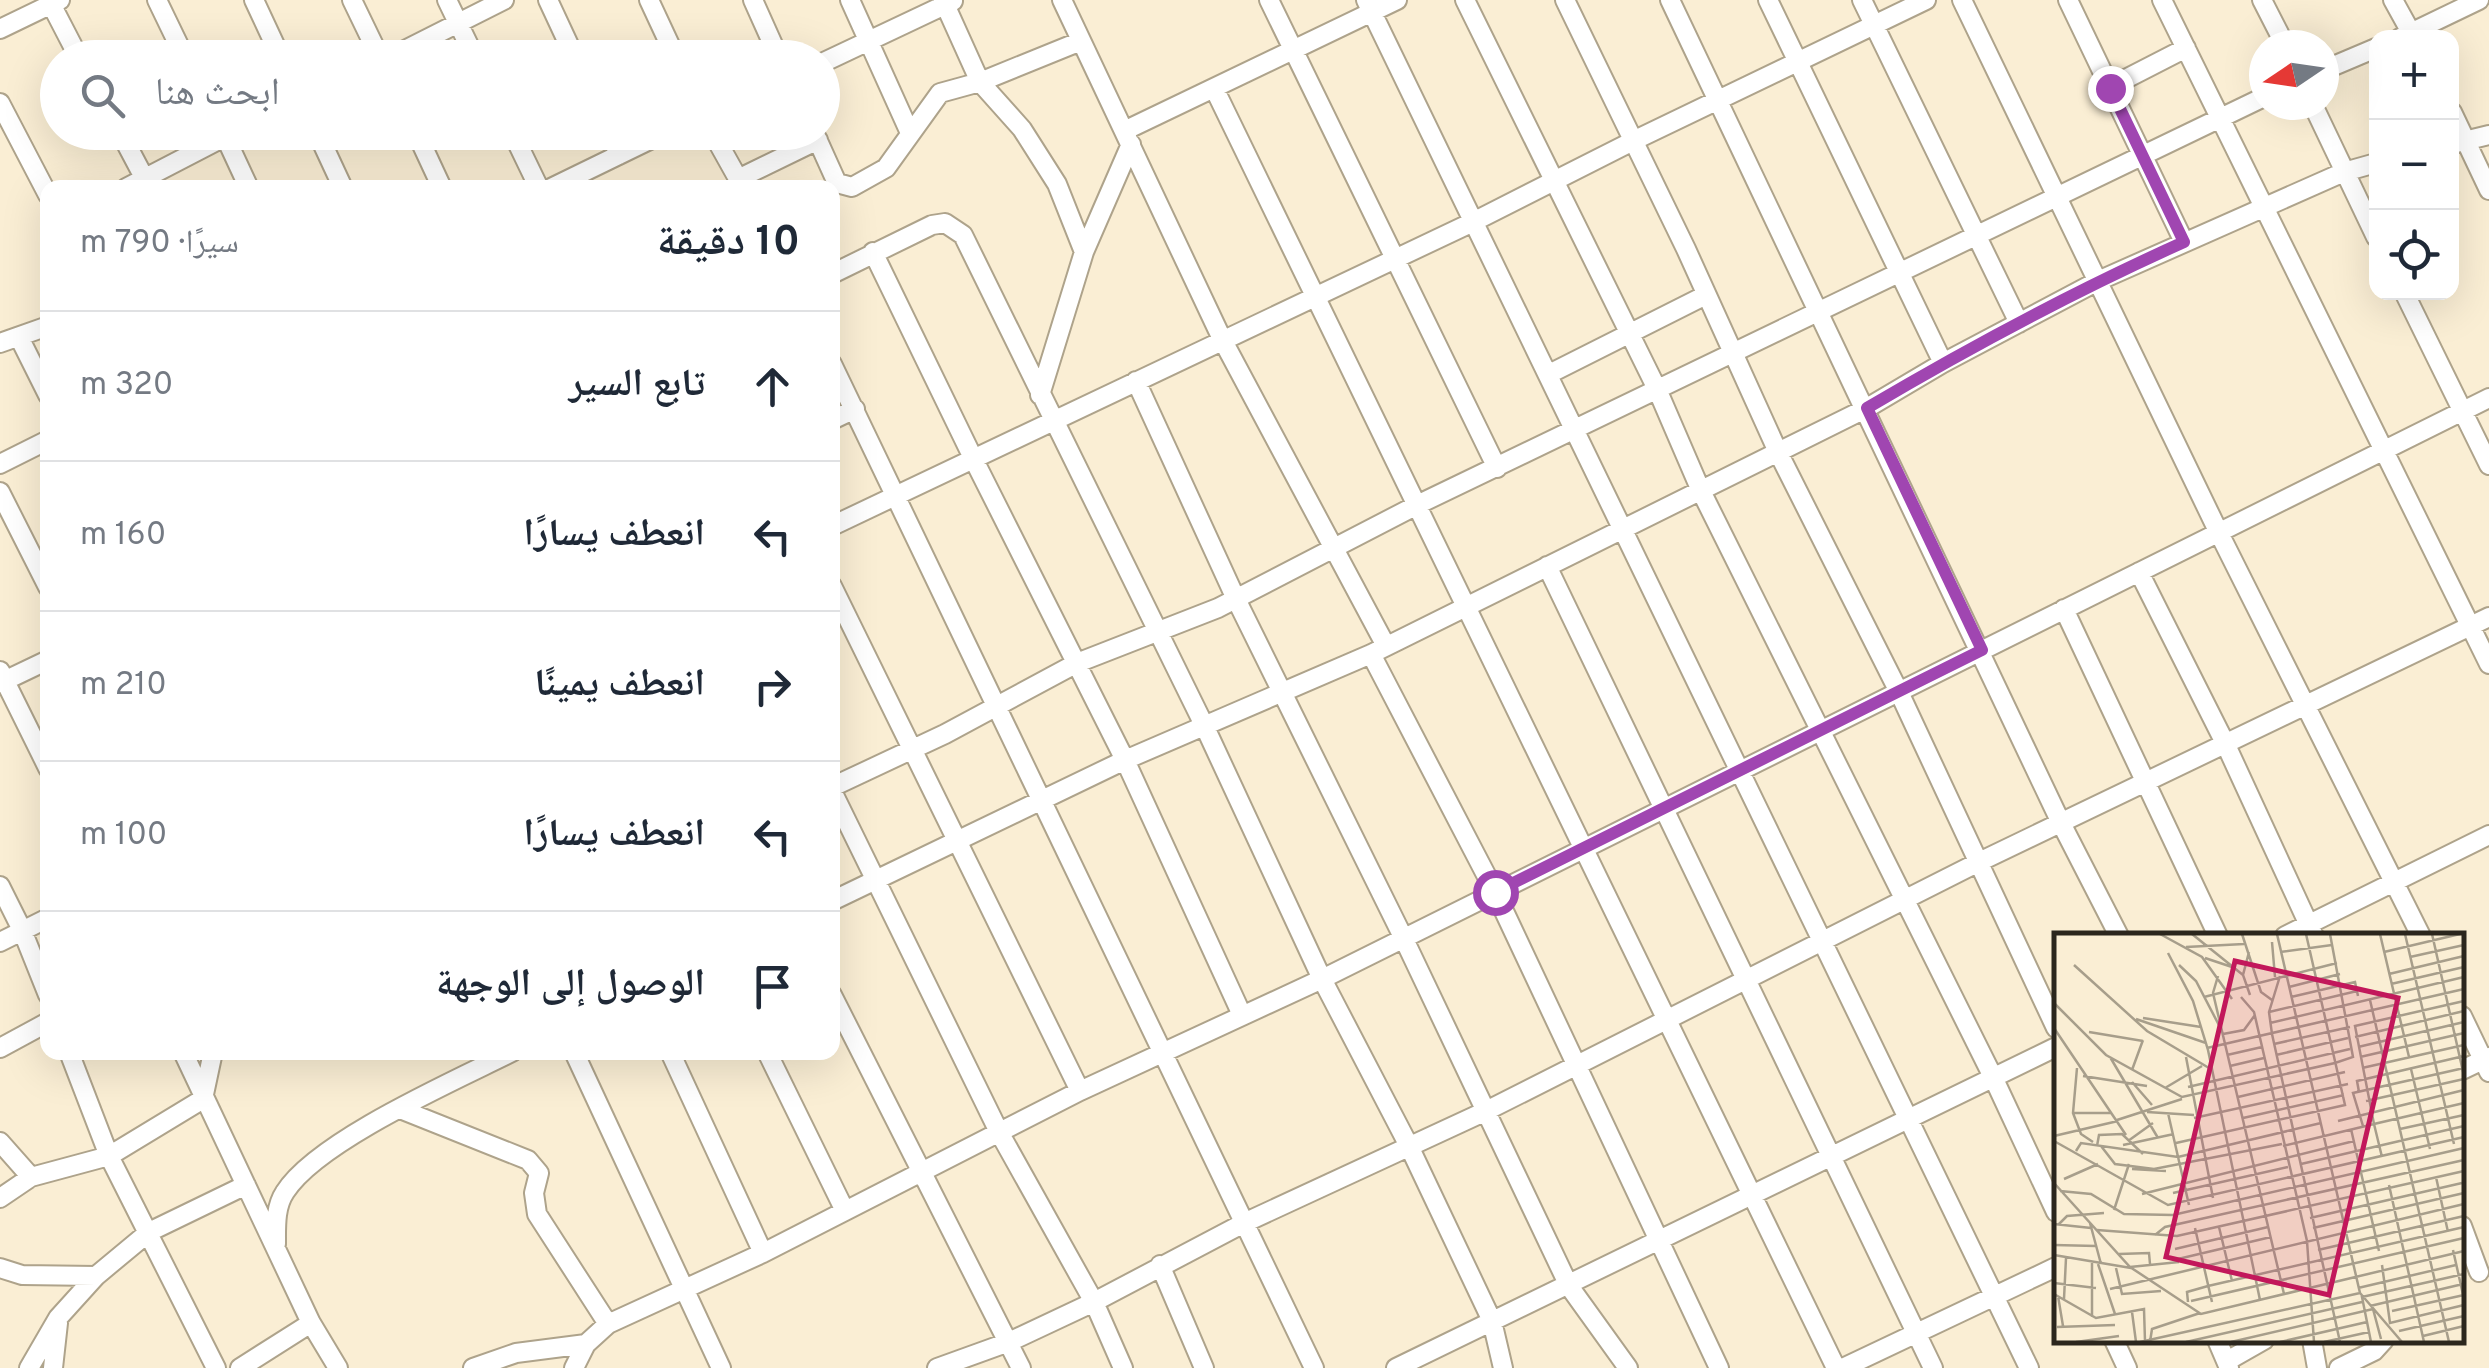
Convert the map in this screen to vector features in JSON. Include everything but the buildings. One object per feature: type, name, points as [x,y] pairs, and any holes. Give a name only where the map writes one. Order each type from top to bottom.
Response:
[{"type":"street","points":[[156,0],[176,40]]},
{"type":"street","points":[[254,0],[273,40]]},
{"type":"street","points":[[352,0],[371,40]]},
{"type":"street","points":[[447,0],[466,40]]},
{"type":"street","points":[[424,40],[504,0]]},
{"type":"street","points":[[548,0],[567,40]]},
{"type":"street","points":[[649,0],[668,40]]},
{"type":"street","points":[[753,0],[772,40]]},
{"type":"street","points":[[850,0],[910,133]]},
{"type":"street","points":[[1062,0],[1222,339],[1332,548],[1720,1368]]},
{"type":"street","points":[[1269,0],[1496,468]]},
{"type":"street","points":[[1040,395],[1084,252],[1128,138],[1369,6],[1397,0]]},
{"type":"street","points":[[1465,0],[1657,390],[1701,491],[1994,1077],[2054,1208]]},
{"type":"street","points":[[1565,0],[1778,452],[1898,690],[2054,1024]]},
{"type":"street","points":[[1670,0],[2061,822],[2118,933]]},
{"type":"street","points":[[1768,0],[1942,363]]},
{"type":"street","points":[[1862,0],[2018,323]]},
{"type":"street","points":[[840,522],[1473,222],[1926,0]]},
{"type":"street","points":[[1962,0],[2218,531],[2420,933]]},
{"type":"street","points":[[2068,0],[2184,242]]},
{"type":"street","points":[[2162,0],[2489,664]]},
{"type":"street","points":[[2262,0],[2277,30]]},
{"type":"street","points":[[2393,0],[2406,30]]},
{"type":"street","points":[[2420,30],[2479,0]]},
{"type":"street","points":[[0,28],[53,2],[71,40]]},
{"type":"street","points":[[840,55],[948,2],[980,82],[1039,153],[1057,184],[1084,252]]},
{"type":"street","points":[[1369,6],[2029,1368]]},
{"type":"street","points":[[840,184],[852,187],[886,168],[940,93],[980,82],[1081,40]]},
{"type":"street","points":[[2110,88],[2186,48]]},
{"type":"street","points":[[2339,64],[2369,51]]},
{"type":"street","points":[[1214,88],[1751,1195],[1840,1368],[2054,1268]]},
{"type":"street","points":[[0,103],[41,180]]},
{"type":"street","points":[[840,785],[1076,663],[1236,599],[1419,504],[2249,104]]},
{"type":"street","points":[[2321,120],[2369,223]]},
{"type":"street","points":[[2489,135],[2459,142],[2489,190]]},
{"type":"street","points":[[130,150],[145,180]]},
{"type":"street","points":[[152,180],[201,150]]},
{"type":"street","points":[[234,150],[246,180]]},
{"type":"street","points":[[325,150],[339,180]]},
{"type":"street","points":[[424,150],[438,180]]},
{"type":"street","points":[[520,150],[534,180]]},
{"type":"street","points":[[617,150],[619,154]]},
{"type":"street","points":[[567,180],[628,150]]},
{"type":"street","points":[[722,150],[736,175],[744,176],[791,150]]},
{"type":"street","points":[[822,150],[836,180]]},
{"type":"street","points":[[840,897],[1126,760],[1378,650],[1867,408],[1942,363],[2098,281],[2344,172],[2369,165]]},
{"type":"street","points":[[840,270],[932,225],[945,223],[963,235],[1204,725],[1322,978],[1409,1146],[1492,1321],[1503,1368]]},
{"type":"street","points":[[873,252],[1126,760],[1242,1015]]},
{"type":"street","points":[[1549,374],[1706,295]]},
{"type":"street","points":[[2408,300],[2489,464]]},
{"type":"street","points":[[0,343],[40,329]]},
{"type":"street","points":[[20,337],[40,378]]},
{"type":"street","points":[[840,380],[1314,1368]]},
{"type":"street","points":[[1136,381],[1236,599],[1569,1286],[1628,1368]]},
{"type":"street","points":[[574,1368],[586,1344],[608,1324],[763,1253],[1080,1091],[1322,978],[2489,398]]},
{"type":"street","points":[[840,416],[855,409]]},
{"type":"street","points":[[0,464],[40,444]]},
{"type":"street","points":[[0,492],[40,572]]},
{"type":"street","points":[[1547,566],[1933,1368]]},
{"type":"street","points":[[2139,572],[2226,745],[2311,930],[2394,880],[2489,835]]},
{"type":"street","points":[[840,602],[1080,1091]]},
{"type":"street","points":[[2064,609],[2217,933]]},
{"type":"street","points":[[937,1368],[1009,1342],[1094,1302],[1160,1265],[1486,1111],[1979,862],[2489,618]]},
{"type":"street","points":[[40,663],[2,678],[40,752]]},
{"type":"street","points":[[840,806],[999,1132],[1094,1302],[1123,1368]]},
{"type":"street","points":[[0,886],[40,972]]},
{"type":"street","points":[[0,942],[40,922]]},
{"type":"street","points":[[840,1010],[1021,1368]]},
{"type":"street","points":[[2464,1020],[2487,1063]]},
{"type":"street","points":[[0,1048],[40,1026]]},
{"type":"street","points":[[1396,1368],[2054,1048]]},
{"type":"street","points":[[73,1060],[109,1156],[216,1368]]},
{"type":"street","points":[[186,1060],[312,1323],[338,1368]]},
{"type":"street","points":[[0,1198],[31,1178],[109,1156],[203,1099],[210,1060]]},
{"type":"street","points":[[276,1249],[276,1216],[283,1194],[298,1176],[322,1156],[400,1109],[496,1060]]},
{"type":"street","points":[[578,1060],[721,1368]]},
{"type":"street","points":[[674,1060],[763,1253]]},
{"type":"street","points":[[772,1060],[845,1211]]},
{"type":"street","points":[[400,1109],[535,1166],[539,1174],[534,1193],[536,1214],[608,1324]]},
{"type":"street","points":[[0,1142],[31,1178]]},
{"type":"street","points":[[29,1368],[58,1318],[96,1276],[149,1232],[246,1186]]},
{"type":"street","points":[[2464,1233],[2476,1273]]},
{"type":"street","points":[[1160,1265],[1204,1368]]},
{"type":"street","points":[[0,1268],[22,1275],[96,1276]]},
{"type":"street","points":[[53,1368],[58,1318]]},
{"type":"street","points":[[240,1368],[312,1323]]},
{"type":"street","points":[[2115,1343],[2127,1368]]},
{"type":"street","points":[[2228,1365],[2260,1343]]},
{"type":"street","points":[[2313,1343],[2318,1368]]},
{"type":"street","points":[[2340,1368],[2374,1351],[2381,1343]]},
{"type":"street","points":[[473,1368],[516,1353],[586,1344]]},
{"type":"route","points":[[1495,892],[1982,650],[1867,408],[1942,363],[2098,281],[2184,242],[2110,88]]}]
